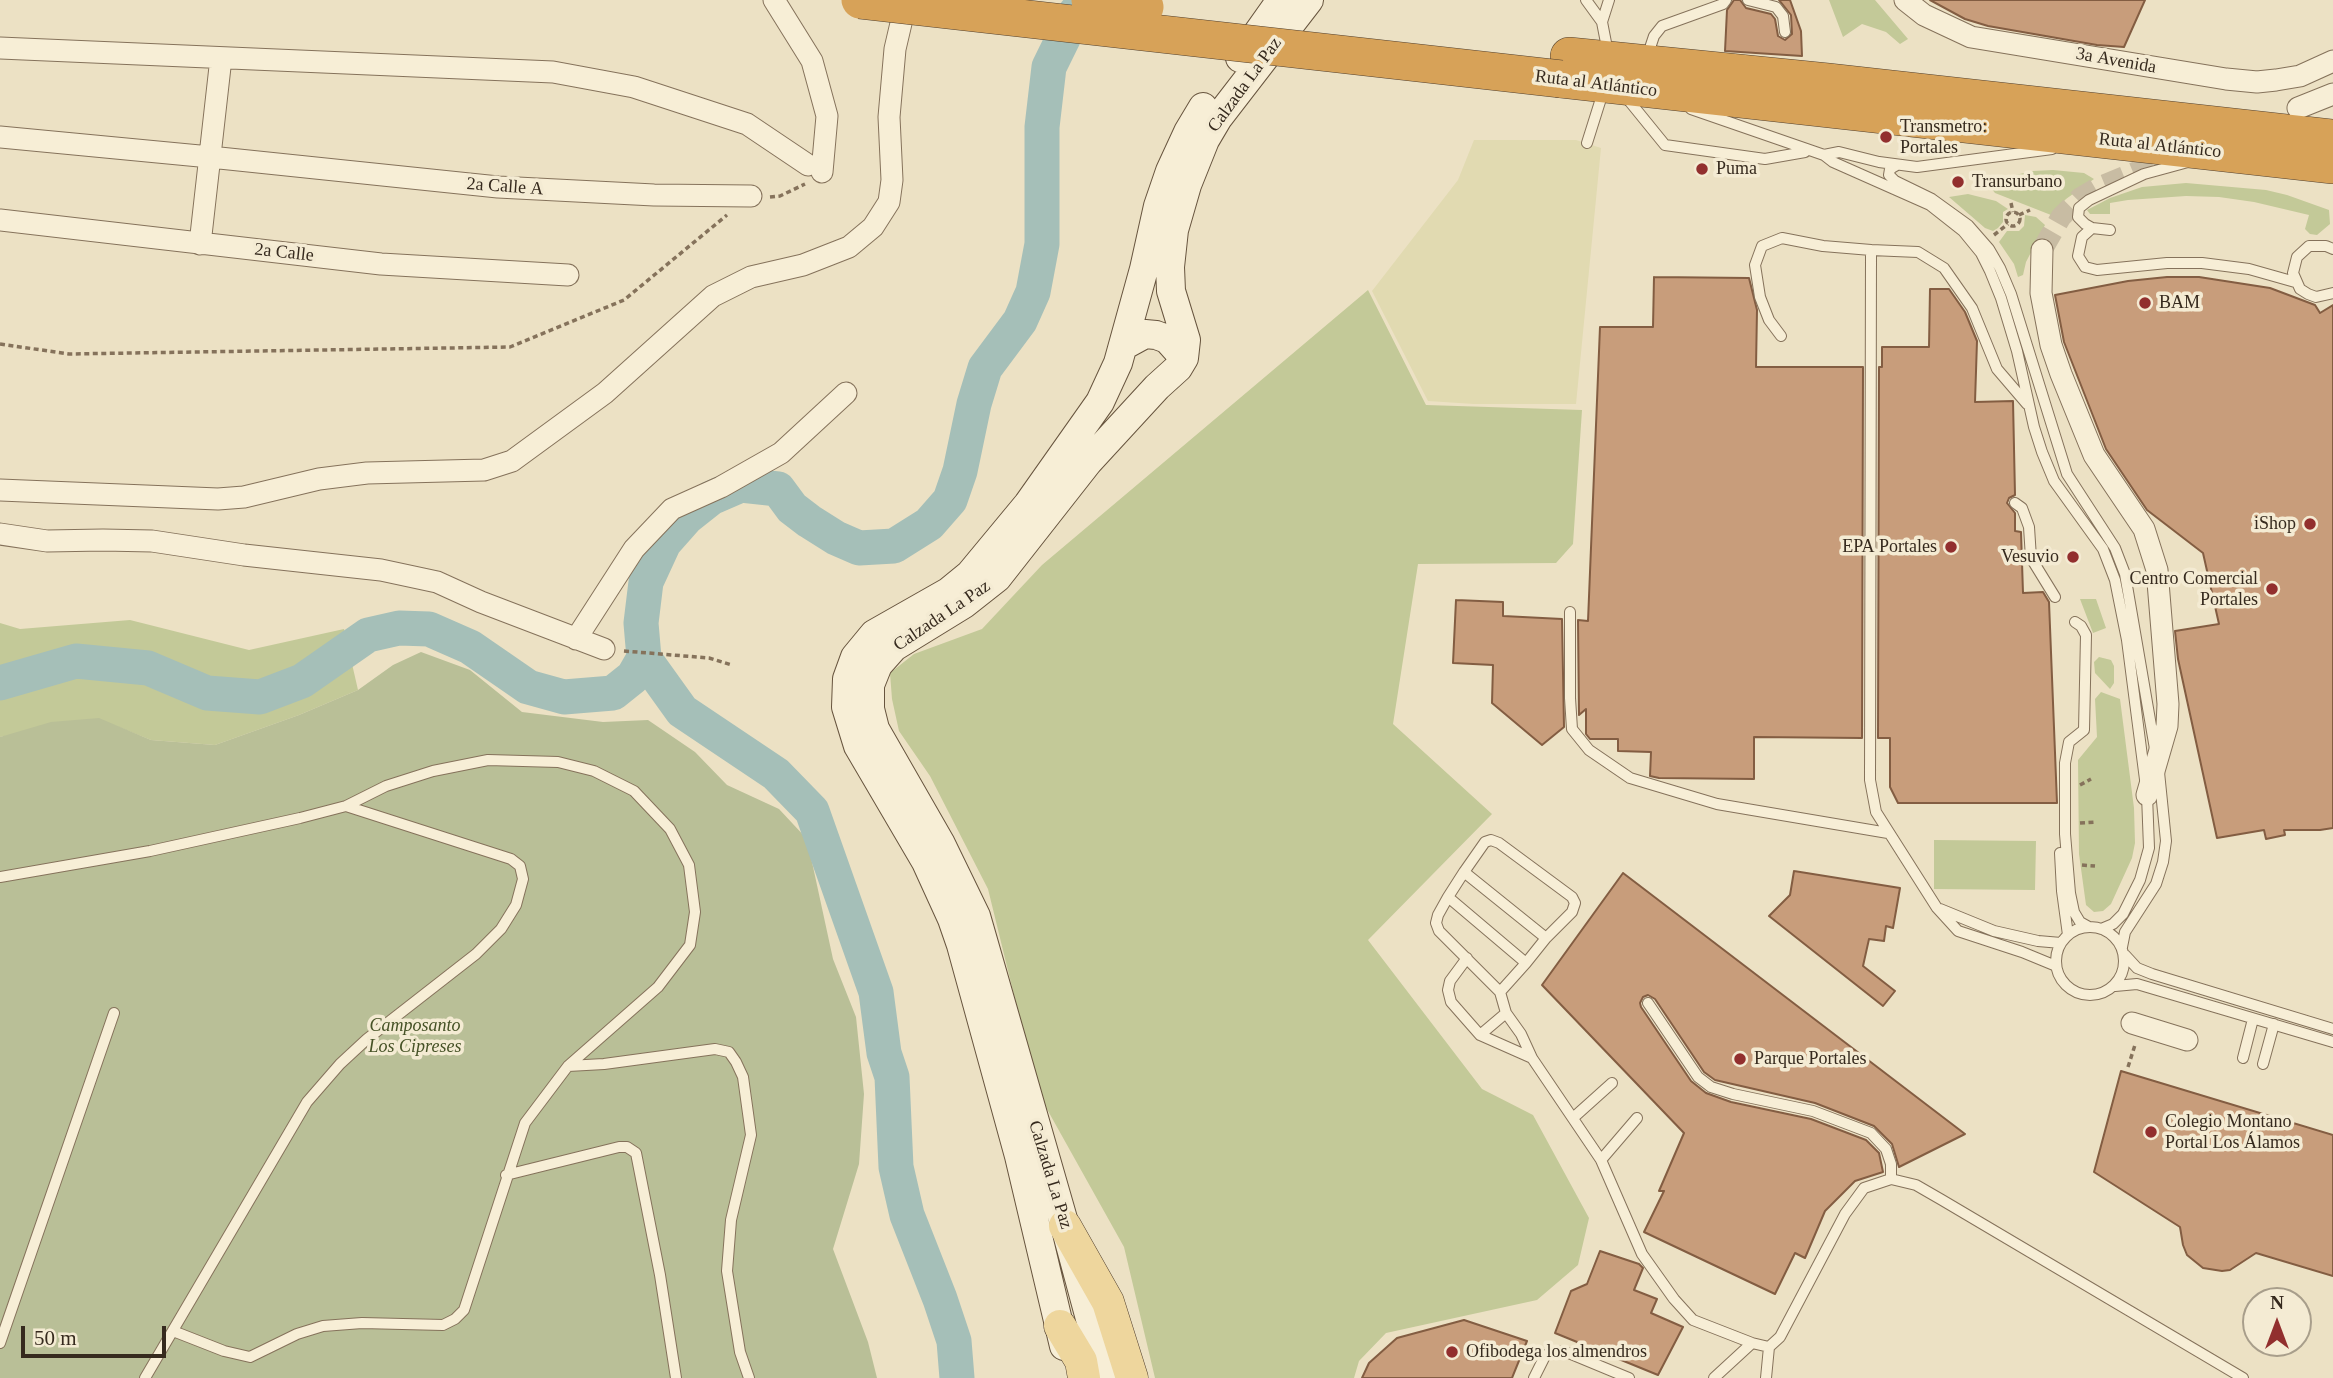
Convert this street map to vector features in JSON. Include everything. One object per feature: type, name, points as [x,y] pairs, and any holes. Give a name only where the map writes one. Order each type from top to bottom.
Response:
[{"type":"highway","name":"Ruta al Atlántico","points":[[860,0],[1562,67]]},
{"type":"highway","name":"Ruta al Atlántico","points":[[1090,0],[1623,77],[2116,142],[2332,161]]},
{"type":"highway","name":"Ruta al Atlántico","points":[[1623,77],[2332,161]]},
{"type":"main road","name":"Calzada La Paz","points":[[1060,1326],[1019,1156],[952,919],[926,862],[858,746],[846,707],[846,688],[851,664],[874,634],[959,584],[985,556],[1028,504],[1100,402],[1118,363],[1158,206],[1170,171],[1188,132],[1280,0]]},
{"type":"main road","name":"Calzada La Paz","points":[[1106,1378],[976,916],[946,854],[875,729],[870,709],[870,685],[878,666],[894,648],[964,604],[997,578],[1088,462],[1178,368],[1184,358],[1186,340],[1171,291],[1170,267],[1174,230],[1187,185],[1205,140],[1218,118],[1309,0]]},
{"type":"main road","points":[[1123,346],[1145,334],[1156,335],[1167,339],[1184,358]]},
{"type":"main road","points":[[1065,1226],[1108,1302],[1132,1378]]},
{"type":"main road","points":[[1060,1326],[1081,1361],[1073,1376]]},
{"type":"street","points":[[0,48],[552,72],[634,87],[747,124],[815,168],[827,116],[811,61],[774,0]]},
{"type":"street","points":[[0,490],[218,499],[244,497],[318,479],[367,473],[484,470],[512,461],[605,393],[713,296],[751,277],[803,265],[849,247],[873,227],[889,202],[892,180],[888,117],[895,48],[902,19],[914,0]]},
{"type":"street","name":"3a Avenida","points":[[1905,0],[1924,15],[1971,37],[2226,79],[2257,82],[2300,76],[2333,61]]},
{"type":"street","points":[[200,244],[221,58]]},
{"type":"street","points":[[2298,108],[2333,94]]},
{"type":"street","name":"2a Calle A","points":[[0,137],[498,187],[654,195],[751,196]]},
{"type":"street","name":"2a Calle","points":[[0,220],[381,264],[568,275]]},
{"type":"street","points":[[2042,250],[2041,293],[2051,345],[2061,374],[2094,455],[2144,529],[2157,570],[2168,704],[2167,726],[2147,795]]},
{"type":"street","points":[[576,639],[635,549],[672,509],[720,488],[781,453],[846,393]]},
{"type":"street","points":[[0,534],[47,541],[152,541],[381,570],[437,582],[481,603],[604,649]]},
{"type":"street","points":[[2132,1023],[2188,1040]]},
{"type":"lane","points":[[1586,0],[1602,22],[1623,77],[1665,145],[1765,159],[1810,151]]},
{"type":"lane","points":[[1602,22],[1609,0]]},
{"type":"lane","points":[[1587,143],[1623,77],[1662,26],[1723,4],[1726,0]]},
{"type":"lane","points":[[1748,0],[1776,7],[1783,16],[1785,33]]},
{"type":"lane","points":[[1623,77],[1824,155],[1833,162],[1930,205],[1963,231],[1981,253],[2001,298],[2034,427],[2054,481],[2103,550],[2115,580],[2127,640],[2147,795],[2149,848],[2140,880],[2123,914],[2113,924],[2101,929]]},
{"type":"lane","points":[[1824,155],[1839,152],[1917,167],[2116,142]]},
{"type":"lane","points":[[2110,230],[2092,228],[2078,217],[2079,208],[2089,200],[2144,174],[2219,152]]},
{"type":"lane","points":[[1897,164],[1890,169],[1889,175],[1895,181],[1933,199],[1968,225],[1989,249],[2000,268],[2011,294],[2067,474],[2115,548],[2124,574],[2158,761],[2165,841],[2163,862],[2156,884],[2126,932],[2124,971],[2115,986]]},
{"type":"lane","points":[[2092,228],[2082,237],[2078,256],[2085,267],[2097,270],[2167,263],[2202,263],[2249,269],[2295,282],[2308,294],[2329,294],[2332,306]]},
{"type":"lane","points":[[1781,336],[1769,320],[1760,297],[1755,265],[1762,246],[1782,239],[1823,246],[1918,252],[1944,268],[1972,308],[1997,369],[2029,406]]},
{"type":"lane","points":[[2295,282],[2293,274],[2297,257],[2309,246],[2330,245]]},
{"type":"lane","points":[[1871,250],[1870,780],[1876,812],[1937,908],[1958,931],[2056,966]]},
{"type":"lane","points":[[2015,503],[2022,508],[2029,527],[2031,558],[2055,597]]},
{"type":"lane","points":[[1570,612],[1572,729],[1589,750],[1630,778],[1717,804],[1888,833]]},
{"type":"lane","points":[[2064,939],[2061,763],[2070,742],[2084,730],[2086,635],[2075,622]]},
{"type":"lane","points":[[0,877],[150,851],[300,818],[346,806],[386,786],[433,771],[488,760],[558,762],[594,771],[634,791],[670,829],[689,865],[695,912],[690,945],[658,987],[568,1066],[525,1123],[464,1310],[455,1319],[443,1325],[362,1323],[323,1326],[250,1357],[224,1352],[173,1331]]},
{"type":"lane","points":[[2061,763],[2070,893],[2074,912],[2080,922],[2110,933],[2137,968],[2333,1029]]},
{"type":"lane","points":[[145,1378],[307,1101],[367,1038],[476,954],[500,929],[516,905],[523,880],[520,866],[511,859],[346,806]]},
{"type":"lane","points":[[1500,992],[1572,912],[1575,903],[1572,897],[1499,842],[1491,840],[1485,842],[1448,897],[1438,915],[1436,923],[1439,931],[1500,992],[1506,1013],[1521,1034],[1532,1058],[1601,1160],[1642,1254],[1674,1299],[1693,1320],[1769,1347]]},
{"type":"lane","points":[[1464,872],[1546,938]]},
{"type":"lane","points":[[1448,897],[1526,963]]},
{"type":"lane","points":[[1937,908],[1994,931],[2038,942],[2064,939]]},
{"type":"lane","points":[[2089,927],[2078,929],[2064,939],[2057,950],[2056,966],[2059,977],[2074,992],[2096,995],[2115,986],[2137,984],[2333,1042]]},
{"type":"lane","points":[[1467,958],[1450,981],[1448,990],[1451,1002],[1480,1035],[1532,1058]]},
{"type":"lane","points":[[1648,1003],[1698,1077],[1711,1087],[1813,1111],[1871,1133],[1886,1149],[1891,1164],[1891,1179]]},
{"type":"lane","points":[[0,1343],[114,1013]]},
{"type":"lane","points":[[1480,1035],[1506,1013]]},
{"type":"lane","points":[[2243,1058],[2253,1019]]},
{"type":"lane","points":[[2263,1064],[2274,1024]]},
{"type":"lane","points":[[568,1066],[604,1064],[715,1049],[729,1052],[736,1062],[743,1077],[751,1135],[730,1220],[727,1270],[740,1352],[749,1378]]},
{"type":"lane","points":[[1573,1118],[1612,1083]]},
{"type":"lane","points":[[1601,1160],[1637,1118]]},
{"type":"lane","points":[[506,1175],[618,1147],[627,1147],[636,1153],[660,1275],[676,1378]]},
{"type":"lane","points":[[1766,1378],[1769,1347],[1780,1337],[1845,1214],[1864,1188],[1891,1179],[1916,1185],[2243,1378]]},
{"type":"lane","points":[[1714,1378],[1752,1343]]},
{"type":"lane","points":[[1534,1378],[1545,1356],[1553,1351],[1566,1352],[1629,1378]]},
{"type":"path","points":[[0,344],[69,354],[510,347],[624,300],[751,196],[780,196],[810,181],[815,168]]},
{"type":"path","points":[[2011,203],[2012,212]]},
{"type":"path","points":[[2019,215],[2030,210]]},
{"type":"path","points":[[2012,212],[2019,215]]},
{"type":"path","points":[[2008,224],[2007,216],[2012,212]]},
{"type":"path","points":[[1989,237],[2008,224],[2017,225],[2021,219],[2019,215]]},
{"type":"path","points":[[604,649],[709,658],[732,665]]},
{"type":"path","points":[[2075,788],[2091,779]]},
{"type":"path","points":[[2075,824],[2096,822]]},
{"type":"path","points":[[2077,865],[2095,866]]},
{"type":"shaded area","points":[[1474,140],[1576,140],[1601,148],[1576,404],[1428,401],[1372,291],[1458,180]]},
{"type":"green space","points":[[1829,0],[1875,0],[1908,39],[1900,44],[1886,32],[1862,24],[1843,37]]},
{"type":"green space","points":[[2033,171],[2084,173],[2094,179],[2066,199],[2051,215],[1995,193],[1991,188],[1993,182],[2002,178]]},
{"type":"green space","points":[[2186,183],[2266,190],[2287,195],[2329,210],[2330,224],[2317,235],[2310,234],[2305,229],[2309,215],[2219,197],[2128,200],[2110,203],[2110,214],[2090,214],[2087,210],[2110,198],[2142,187]]},
{"type":"green space","points":[[1968,194],[1996,201],[2008,209],[2003,212],[2003,222],[1998,228],[1993,231],[1985,228],[1949,197]]},
{"type":"green space","points":[[2025,215],[2036,217],[2045,225],[2026,262],[2023,275],[2018,277],[2014,264],[1999,242],[2007,231],[2019,231],[2024,226]]},
{"type":"green space","points":[[1368,290],[1426,405],[1582,410],[1573,544],[1556,563],[1418,564],[1393,724],[1492,814],[1368,940],[1482,1089],[1533,1115],[1589,1218],[1578,1265],[1537,1300],[1386,1333],[1359,1361],[1354,1378],[1155,1378],[1124,1247],[1038,1093],[988,889],[930,776],[899,731],[890,673],[914,654],[982,629],[1042,565]]},
{"type":"green space","points":[[2080,599],[2096,599],[2106,628],[2093,633]]},
{"type":"green space","points":[[130,620],[249,650],[344,629],[358,690],[299,715],[215,745],[151,740],[99,719],[0,737],[0,623],[20,629]]},
{"type":"green space","name":"Camposanto Los Cipreses","points":[[421,652],[470,670],[522,712],[603,722],[648,720],[695,752],[727,785],[779,809],[807,839],[833,959],[856,1017],[864,1094],[859,1164],[833,1249],[868,1342],[877,1378],[0,1378],[0,737],[51,722],[99,718],[151,740],[215,745],[299,715],[358,690],[393,665]]},
{"type":"green space","points":[[2099,657],[2111,660],[2114,666],[2114,683],[2110,689],[2095,673],[2094,662]]},
{"type":"green space","points":[[2101,692],[2120,699],[2134,808],[2135,843],[2132,858],[2111,904],[2103,911],[2094,912],[2086,905],[2079,854],[2078,760],[2097,737],[2095,699]]},
{"type":"green space","points":[[1934,840],[2036,841],[2035,890],[1934,889]]},
{"type":"building","points":[[1734,0],[1740,0],[1746,8],[1771,14],[1775,19],[1778,36],[1785,40],[1792,34],[1791,15],[1779,0],[1790,0],[1801,31],[1802,56],[1725,51],[1727,10]]},
{"type":"building","points":[[1930,0],[2145,0],[2124,47],[2097,45],[1988,26],[1965,19]]},
{"type":"building","points":[[1654,277],[1749,278],[1757,310],[1756,367],[1863,367],[1862,738],[1754,737],[1754,779],[1650,776],[1651,752],[1618,751],[1618,739],[1590,739],[1586,734],[1586,709],[1579,715],[1578,620],[1588,621],[1600,327],[1653,327]]},
{"type":"building","name":"Centro Comercial Portales","points":[[2199,277],[2270,288],[2315,305],[2320,313],[2333,305],[2333,828],[2284,830],[2285,835],[2266,839],[2264,830],[2217,838],[2178,659],[2175,631],[2219,624],[2203,553],[2147,510],[2106,449],[2064,342],[2055,295],[2128,281]]},
{"type":"building","name":"EPA Portales","points":[[1930,289],[1949,289],[1965,312],[1977,341],[1975,402],[2013,401],[2015,495],[2009,498],[2007,503],[2015,513],[2015,531],[2021,532],[2023,593],[2043,592],[2049,602],[2057,803],[1898,803],[1890,787],[1890,738],[1878,738],[1879,367],[1882,367],[1882,347],[1929,347]]},
{"type":"building","points":[[1456,600],[1503,602],[1503,616],[1562,619],[1564,727],[1542,745],[1492,703],[1493,665],[1453,663]]},
{"type":"building","points":[[1794,871],[1900,888],[1893,928],[1886,926],[1884,941],[1869,939],[1863,966],[1895,991],[1883,1006],[1769,916],[1790,895]]},
{"type":"building","name":"Parque Portales","points":[[1623,873],[1965,1134],[1899,1167],[1892,1144],[1874,1126],[1815,1103],[1715,1080],[1704,1072],[1655,999],[1648,995],[1643,997],[1641,1007],[1691,1081],[1706,1093],[1731,1102],[1811,1119],[1866,1140],[1879,1153],[1883,1172],[1855,1181],[1825,1211],[1805,1258],[1795,1253],[1775,1294],[1644,1232],[1664,1191],[1659,1191],[1684,1133],[1542,985]]},
{"type":"building","points":[[2121,1071],[2333,1135],[2333,1276],[2256,1253],[2230,1270],[2203,1268],[2187,1255],[2180,1227],[2094,1172]]},
{"type":"building","name":"Ofibodega los almendros","points":[[1600,1251],[1639,1264],[1643,1268],[1634,1290],[1657,1299],[1651,1313],[1683,1327],[1658,1375],[1555,1333],[1571,1291],[1587,1284]]},
{"type":"building","name":"Ofibodega los almendros","points":[[1464,1320],[1527,1341],[1512,1378],[1362,1378],[1369,1363],[1397,1338]]},
{"type":"waterway","points":[[957,1378],[954,1341],[907,1215],[896,1167],[892,1077],[884,1053],[876,992],[812,811],[776,774],[682,711],[644,658],[641,623],[646,582],[664,543],[687,517],[711,498],[741,485],[778,489],[792,508],[809,521],[836,538],[859,548],[894,546],[929,524],[950,500],[960,471],[974,404],[985,368],[1020,321],[1033,292],[1042,244],[1042,127],[1049,67],[1076,12],[1086,2]]},
{"type":"waterway","points":[[0,683],[76,661],[148,668],[207,693],[260,697],[302,681],[368,635],[399,628],[429,629],[470,647],[528,687],[564,697],[613,693],[633,677],[644,658]]},
{"type":"tunnel","points":[[2042,250],[2061,217],[2080,198],[2097,188],[2179,154]]},
{"type":"place","name":"Transmetro: Portales","points":[[1886,137]]},
{"type":"place","name":"Puma","points":[[1702,169]]},
{"type":"place","name":"Transurbano","points":[[1958,182]]},
{"type":"place","name":"BAM","points":[[2145,303]]},
{"type":"place","name":"iShop","points":[[2310,524]]},
{"type":"place","name":"EPA Portales","points":[[1951,547]]},
{"type":"place","name":"Vesuvio","points":[[2073,557]]},
{"type":"place","name":"Centro Comercial Portales","points":[[2272,589]]},
{"type":"place","name":"Parque Portales","points":[[1740,1059]]},
{"type":"place","name":"Colegio Montano Portal Los Álamos","points":[[2151,1132]]},
{"type":"place","name":"Ofibodega los almendros","points":[[1452,1352]]}]
